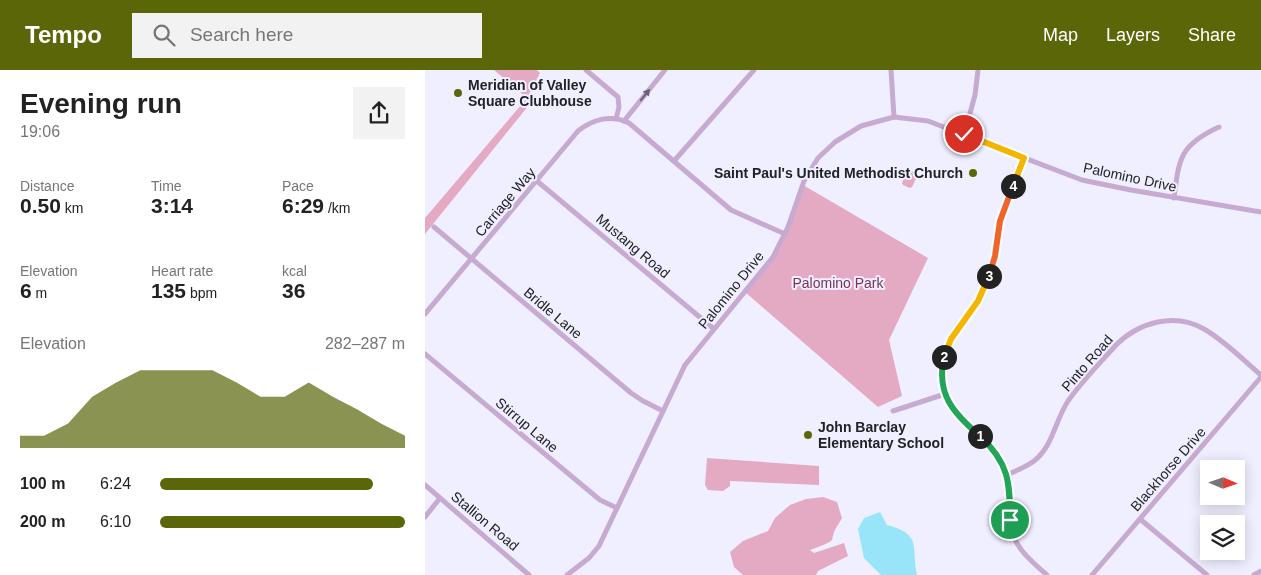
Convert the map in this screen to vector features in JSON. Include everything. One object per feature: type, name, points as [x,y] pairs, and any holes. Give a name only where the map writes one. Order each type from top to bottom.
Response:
[{"type":"street","points":[[586,70],[618,97],[619,107],[614,119],[624,121],[731,210],[785,234]]},
{"type":"street","points":[[624,121],[665,70]]},
{"type":"street","points":[[674,161],[754,70]]},
{"type":"street","points":[[891,70],[894,117]]},
{"type":"street","points":[[964,134],[973,107],[978,70]]},
{"type":"street","name":"Palomino Drive","points":[[567,575],[580,566],[599,546],[685,365],[767,266],[785,234],[804,181],[814,163],[825,150],[842,136],[861,126],[894,117],[927,121],[1082,180],[1173,198],[1261,212]]},
{"type":"street","name":"Carriage Way","points":[[425,314],[583,127],[597,120],[614,119]]},
{"type":"street","points":[[1173,198],[1179,163],[1184,153],[1194,141],[1219,127]]},
{"type":"street","points":[[1024,158],[1003,212],[989,278],[972,311],[951,339],[944,356],[941,374],[949,403],[960,418],[989,445],[1007,475],[1013,536],[1027,557],[1047,575]]},
{"type":"street","name":"Mustang Road","points":[[537,181],[714,329]]},
{"type":"street","name":"Bridle Lane","points":[[434,227],[631,393],[663,411]]},
{"type":"street","name":"Pinto Road","points":[[1007,475],[1027,466],[1039,457],[1048,445],[1061,414],[1072,396],[1116,345],[1140,327],[1171,320],[1197,325],[1212,334],[1261,376]]},
{"type":"street","name":"Stirrup Lane","points":[[425,354],[600,500],[617,508]]},
{"type":"street","name":"Blackhorse Drive","points":[[1092,575],[1261,376]]},
{"type":"street","points":[[893,411],[945,394]]},
{"type":"street","name":"Stallion Road","points":[[425,485],[529,575]]},
{"type":"street","points":[[425,517],[441,498]]},
{"type":"street","points":[[1140,519],[1207,575]]},
{"type":"street","points":[[1254,575],[1261,571]]},
{"type":"green space","points":[[494,70],[537,70],[540,73],[527,98]]},
{"type":"green space","points":[[527,98],[529,105],[425,234],[425,218]]},
{"type":"green space","points":[[908,169],[918,174],[910,188],[902,183]]},
{"type":"green space","name":"Palomino Park","points":[[803,185],[928,258],[889,340],[902,396],[878,407],[745,292],[773,257]]},
{"type":"green space","points":[[707,458],[819,466],[819,485],[730,481],[730,486],[723,491],[708,490],[705,485]]},
{"type":"green space","points":[[823,497],[837,502],[842,518],[832,540],[810,550],[814,553],[844,543],[848,556],[818,571],[816,575],[743,575],[734,567],[730,552],[743,541],[768,531],[775,518],[790,505],[806,499]]},
{"type":"water","points":[[880,512],[887,525],[906,533],[911,538],[917,575],[881,575],[864,558],[858,529],[864,518]]},
{"type":"place","name":"Meridian of Valley Square Clubhouse","points":[[458,93]]},
{"type":"place","name":"Saint Paul's United Methodist Church","points":[[973,173]]},
{"type":"place","name":"John Barclay Elementary School","points":[[808,435]]},
{"type":"route","points":[[964,134],[1024,158],[1003,212],[989,278],[972,311],[947,347],[941,374],[945,394],[954,411],[989,445],[1002,464],[1007,475],[1010,492],[1010,520]]}]
